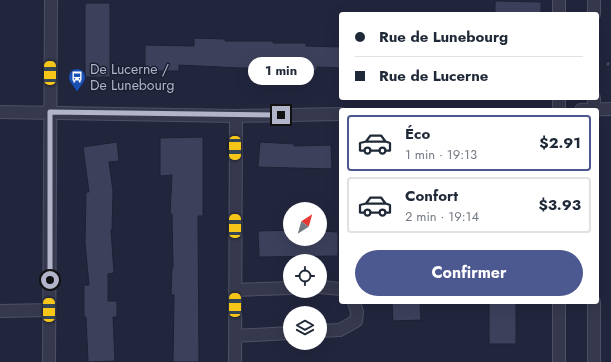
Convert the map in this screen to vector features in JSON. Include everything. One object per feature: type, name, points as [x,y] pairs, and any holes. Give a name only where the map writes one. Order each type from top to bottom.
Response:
[{"type":"street","points":[[49,362],[51,0]]},
{"type":"street","points":[[559,0],[559,12]]},
{"type":"street","points":[[594,0],[594,12]]},
{"type":"street","points":[[594,106],[611,109]]},
{"type":"street","points":[[0,112],[236,116],[339,114]]},
{"type":"street","points":[[235,362],[236,116]]},
{"type":"street","points":[[235,290],[283,288]]},
{"type":"street","points":[[327,288],[339,289]]},
{"type":"street","points":[[327,331],[340,330],[356,321],[357,312],[355,304]]},
{"type":"street","points":[[559,304],[559,362]]},
{"type":"street","points":[[594,304],[594,362]]},
{"type":"street","points":[[0,311],[49,310]]},
{"type":"street","points":[[235,336],[283,333]]},
{"type":"path","points":[[607,65],[611,61]]},
{"type":"building","points":[[495,1],[541,2],[541,12],[495,12]]},
{"type":"building","points":[[85,3],[110,3],[110,77],[85,77]]},
{"type":"building","points":[[194,38],[225,39],[225,41],[306,43],[306,46],[339,47],[339,68],[317,67],[317,71],[280,72],[280,68],[179,65],[179,71],[145,71],[145,45],[194,46]]},
{"type":"building","points":[[203,137],[203,216],[198,216],[199,362],[173,362],[174,295],[171,295],[173,268],[172,214],[170,214],[172,175],[160,176],[160,138]]},
{"type":"building","points":[[117,142],[119,161],[109,162],[113,191],[111,230],[114,273],[108,274],[108,301],[117,301],[117,317],[113,317],[115,361],[88,362],[86,317],[84,317],[84,285],[89,285],[85,243],[86,192],[89,192],[83,147]]},
{"type":"building","points":[[260,142],[294,144],[294,146],[331,145],[332,169],[258,167]]},
{"type":"building","points":[[283,230],[283,246],[327,246],[327,231],[338,232],[338,256],[327,256],[327,254],[283,254],[283,257],[259,257],[258,231]]},
{"type":"building","points":[[392,304],[420,304],[421,320],[393,321]]},
{"type":"building","points":[[489,304],[516,304],[516,344],[489,344]]},
{"type":"place","name":"De Lucerne / De Lunebourg","points":[[77,92]]},
{"type":"route","points":[[50,280],[50,112],[236,116],[281,115]]}]
